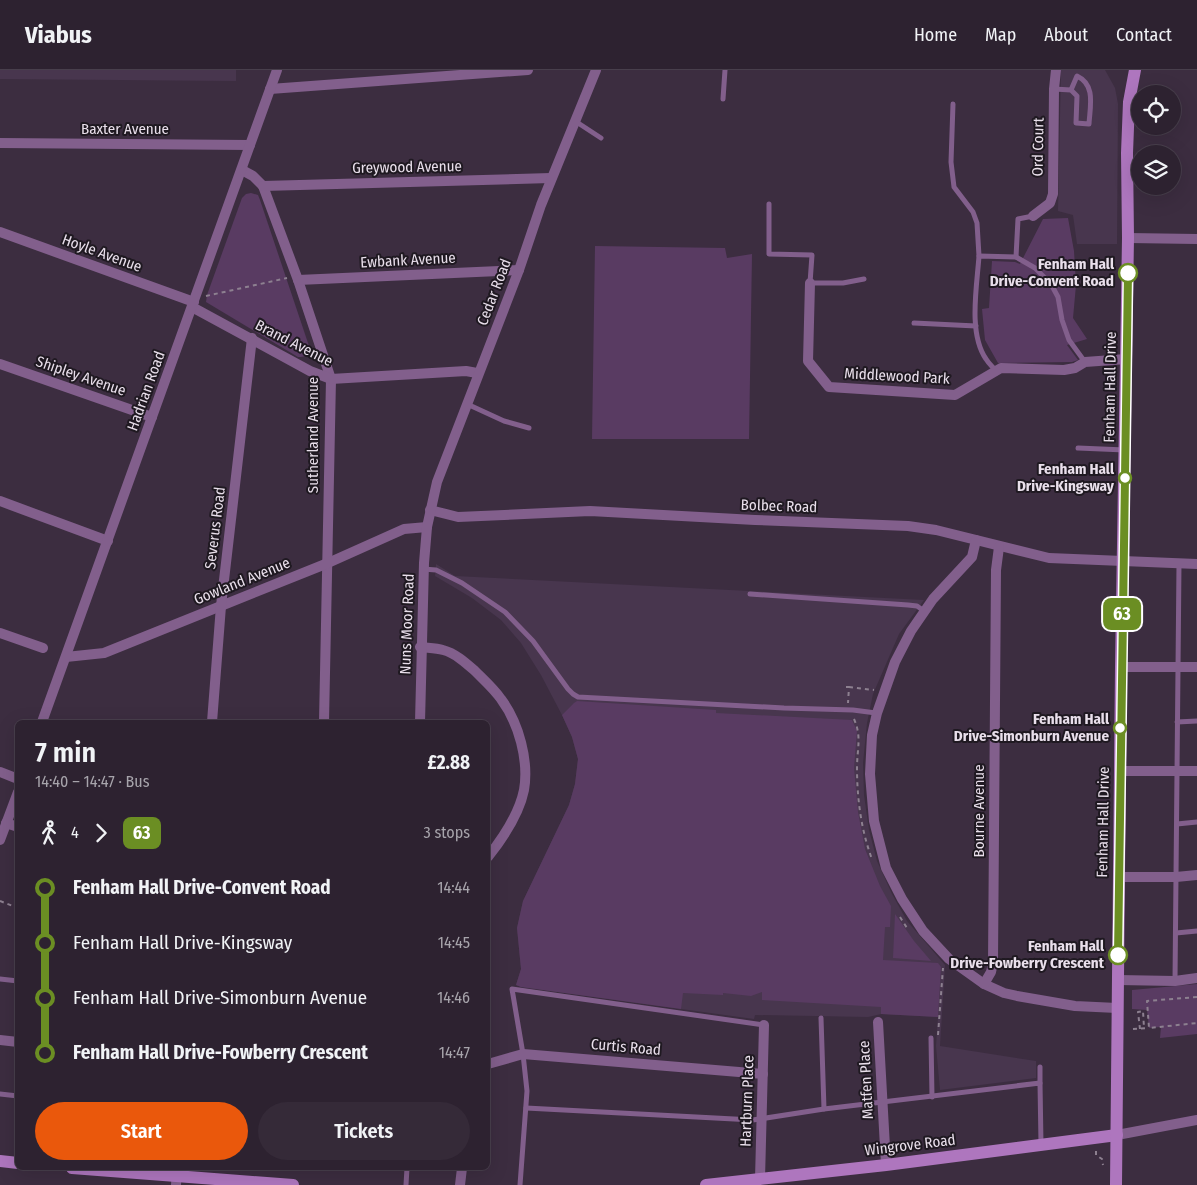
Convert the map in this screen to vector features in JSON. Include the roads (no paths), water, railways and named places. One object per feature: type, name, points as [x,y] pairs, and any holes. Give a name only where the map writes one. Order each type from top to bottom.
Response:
[{"type":"street","name":"Hadrian Road","points":[[46,720],[66,658],[277,70]]},
{"type":"street","points":[[270,89],[528,70]]},
{"type":"street","name":"Cedar Road","points":[[427,527],[437,482],[519,270],[551,178],[596,70]]},
{"type":"street","name":"Ord Court","points":[[1033,216],[1050,203],[1052,194],[1056,70]]},
{"type":"street","name":"Fenham Hall Drive","points":[[1116,1185],[1118,877],[1128,238],[1127,153],[1130,102],[1135,70]]},
{"type":"street","name":"Baxter Avenue","points":[[0,143],[250,145]]},
{"type":"street","points":[[242,170],[253,176],[263,186]]},
{"type":"street","name":"Greywood Avenue","points":[[263,186],[551,178]]},
{"type":"street","name":"Sutherland Avenue","points":[[263,186],[331,379],[324,720]]},
{"type":"street","name":"Hoyle Avenue","points":[[0,232],[194,303]]},
{"type":"street","points":[[1128,238],[1197,239]]},
{"type":"street","name":"Ewbank Avenue","points":[[297,278],[519,270]]},
{"type":"street","name":"Middlewood Park","points":[[810,283],[808,361],[829,387],[955,395],[1001,368],[1064,370],[1075,368],[1085,362],[1126,359]]},
{"type":"street","name":"Brand Avenue","points":[[194,303],[310,371],[331,379],[466,372],[478,374]]},
{"type":"street","name":"Severus Road","points":[[212,720],[221,606],[252,338]]},
{"type":"street","name":"Shipley Avenue","points":[[0,364],[152,417]]},
{"type":"street","points":[[0,501],[108,541]]},
{"type":"street","name":"Bolbec Road","points":[[430,510],[458,516],[590,511],[908,526],[936,530],[1049,558],[1197,564]]},
{"type":"street","name":"Gowland Avenue","points":[[66,658],[104,653],[328,563],[404,529],[427,527]]},
{"type":"street","name":"Nuns Moor Road","points":[[420,720],[420,647],[423,569],[427,527]]},
{"type":"street","points":[[976,540],[972,557],[933,599],[911,631],[895,662],[877,714],[872,735],[870,774],[874,821],[886,868],[902,899],[923,931],[949,959],[984,984],[1004,993],[1017,996],[1075,1006],[1117,1008]]},
{"type":"street","name":"Bourne Avenue","points":[[984,984],[993,963],[996,570],[999,547]]},
{"type":"street","points":[[0,632],[44,648]]},
{"type":"street","points":[[420,647],[444,650],[465,663],[486,682],[502,700],[513,720],[522,744],[525,766],[524,790],[514,816],[490,854]]},
{"type":"street","points":[[1121,667],[1197,667]]},
{"type":"street","points":[[1120,771],[1177,772],[1197,770]]},
{"type":"street","points":[[0,772],[15,778]]},
{"type":"street","points":[[0,840],[15,800]]},
{"type":"street","points":[[6,824],[15,826]]},
{"type":"street","points":[[1118,877],[1197,875]]},
{"type":"street","points":[[1118,980],[1175,981],[1197,978]]},
{"type":"street","name":"Matfen Place","points":[[878,1022],[886,1165]]},
{"type":"street","name":"Hartburn Place","points":[[760,1179],[764,1025]]},
{"type":"street","points":[[0,1040],[15,1042]]},
{"type":"street","name":"Curtis Road","points":[[490,1063],[523,1054],[764,1074]]},
{"type":"street","points":[[1117,1135],[1197,1120]]},
{"type":"street","name":"Wingrove Road","points":[[706,1185],[886,1165],[1117,1135]]},
{"type":"street","points":[[0,1161],[15,1163]]},
{"type":"street","points":[[98,1170],[294,1185]]},
{"type":"street","points":[[460,1185],[462,1170]]},
{"type":"lane","points":[[723,100],[725,70]]},
{"type":"lane","points":[[1054,89],[1071,90],[1077,96],[1076,123],[1089,124],[1091,91],[1088,84],[1077,76],[1071,90]]},
{"type":"lane","points":[[953,104],[951,162],[954,187],[973,212],[976,223],[979,256],[976,326],[980,346],[986,359],[996,371]]},
{"type":"lane","points":[[575,121],[601,138]]},
{"type":"lane","points":[[769,204],[769,254],[812,255],[810,283],[844,283],[864,279]]},
{"type":"lane","points":[[1016,257],[1018,219],[1033,216]]},
{"type":"lane","points":[[979,256],[1016,257],[1035,268],[1051,284],[1058,296],[1062,320],[1069,340],[1085,362]]},
{"type":"lane","points":[[914,323],[976,326]]},
{"type":"lane","points":[[467,403],[504,421],[529,428]]},
{"type":"lane","points":[[1078,448],[1125,450]]},
{"type":"lane","points":[[1175,981],[1179,564]]},
{"type":"lane","points":[[423,569],[436,570],[462,583],[505,612],[533,641],[568,689],[578,697],[848,710],[877,714]]},
{"type":"lane","points":[[750,594],[908,605],[917,606],[924,611]]},
{"type":"lane","points":[[1177,722],[1197,721]]},
{"type":"lane","points":[[1177,824],[1197,822]]},
{"type":"lane","points":[[1176,934],[1197,931]]},
{"type":"lane","points":[[0,979],[15,982]]},
{"type":"lane","points":[[520,1185],[527,1091],[512,989],[764,1025]]},
{"type":"lane","points":[[821,1018],[824,1109]]},
{"type":"lane","points":[[931,1038],[932,1096]]},
{"type":"lane","points":[[1040,1067],[1041,1145]]},
{"type":"lane","points":[[526,1108],[753,1120],[824,1109],[1040,1083]]},
{"type":"lane","points":[[0,1094],[15,1096]]},
{"type":"lane","points":[[406,1185],[407,1170]]},
{"type":"place","name":"Fenham Hall Drive-Convent Road","points":[[1128,273]]},
{"type":"place","name":"Fenham Hall Drive-Kingsway","points":[[1125,478]]},
{"type":"place","name":"Fenham Hall Drive-Simonburn Avenue","points":[[1120,728]]},
{"type":"place","name":"Fenham Hall Drive-Fowberry Crescent","points":[[1118,955]]}]
